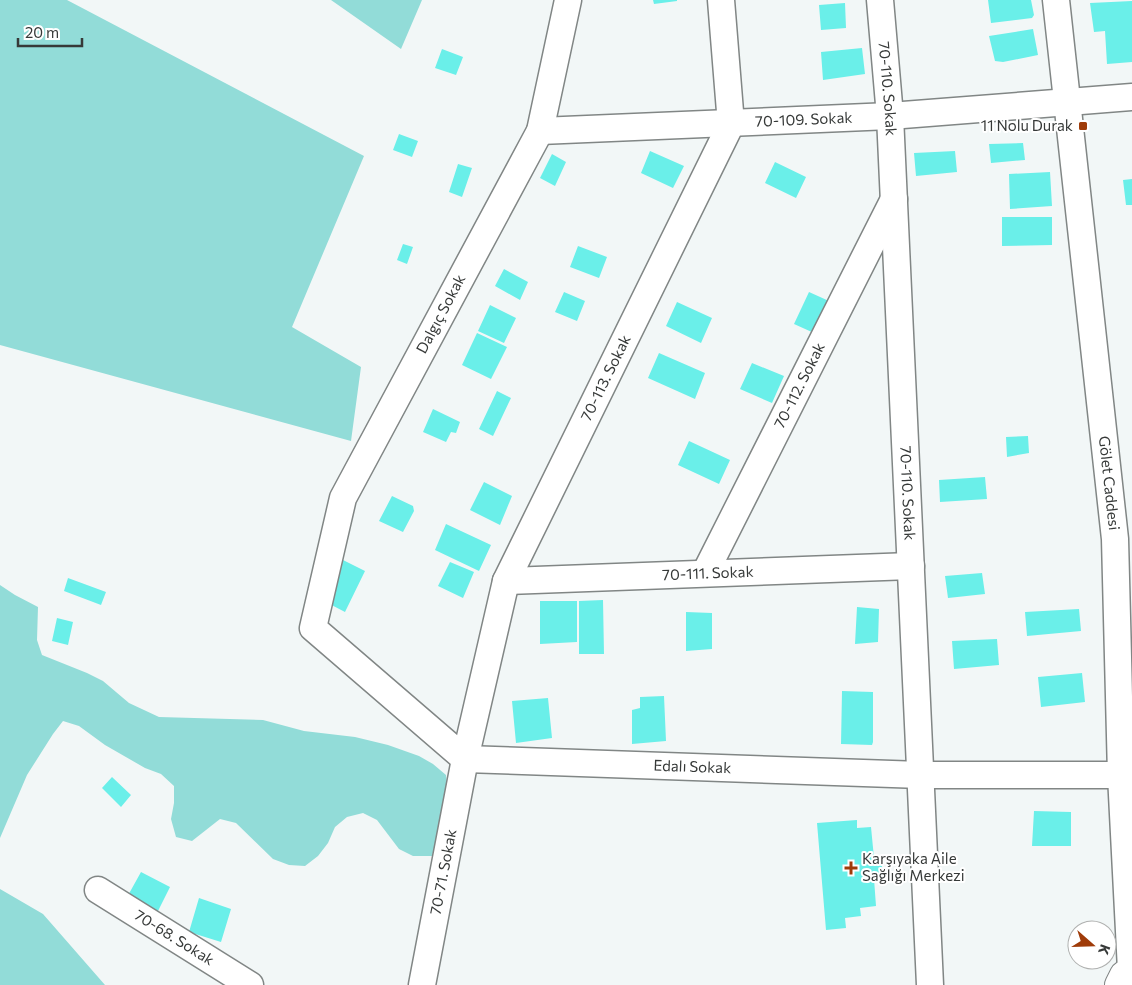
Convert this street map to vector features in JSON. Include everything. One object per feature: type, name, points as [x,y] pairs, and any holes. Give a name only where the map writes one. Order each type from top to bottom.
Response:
[{"type":"street","name":"Dalgıç Sokak","points":[[465,759],[314,628],[342,498],[540,131],[568,0]]},
{"type":"street","points":[[721,0],[731,124]]},
{"type":"street","name":"70-110. Sokak","points":[[880,0],[890,116],[922,775],[930,985]]},
{"type":"street","name":"Gölet Caddesi","points":[[1056,0],[1115,539],[1127,775],[1132,970]]},
{"type":"street","name":"70-109. Sokak","points":[[540,131],[890,116],[1132,97]]},
{"type":"street","name":"70-113. Sokak","points":[[465,759],[506,581],[731,124]]},
{"type":"street","name":"70-112. Sokak","points":[[705,573],[894,198]]},
{"type":"street","name":"70-111. Sokak","points":[[506,581],[911,566]]},
{"type":"street","name":"Edalı Sokak","points":[[465,759],[922,775],[1127,775]]},
{"type":"street","name":"70-71. Sokak","points":[[422,985],[465,759]]},
{"type":"street","name":"70-68. Sokak","points":[[98,890],[250,985]]},
{"type":"street","points":[[1120,985],[1124,975],[1132,970]]},
{"type":"shaded area","points":[[0,0],[67,0],[364,156],[292,327],[361,367],[351,441],[0,345]]},
{"type":"shaded area","points":[[331,0],[422,0],[401,49]]},
{"type":"shaded area","points":[[0,585],[38,607],[37,640],[42,655],[103,681],[129,703],[159,717],[263,720],[304,731],[355,737],[388,745],[419,756],[433,764],[446,775],[448,793],[432,856],[413,856],[399,849],[377,820],[363,813],[347,817],[335,827],[328,843],[318,856],[305,866],[289,865],[273,859],[236,823],[220,819],[192,841],[176,837],[171,819],[174,803],[174,786],[161,774],[145,768],[105,745],[79,726],[63,721],[27,775],[0,838]]},
{"type":"shaded area","points":[[0,889],[43,914],[105,985],[0,985]]},
{"type":"building","points":[[653,0],[677,0],[677,1],[654,4]]},
{"type":"building","points":[[988,0],[1031,0],[1034,15],[1032,18],[991,23]]},
{"type":"building","points":[[1132,1],[1132,62],[1107,64],[1105,31],[1094,32],[1090,3]]},
{"type":"building","points":[[845,3],[846,28],[821,30],[819,5]]},
{"type":"building","points":[[1033,29],[1038,55],[1003,62],[995,61],[989,36]]},
{"type":"building","points":[[862,48],[865,74],[823,80],[821,52]]},
{"type":"building","points":[[442,49],[463,57],[456,75],[435,68]]},
{"type":"building","points":[[399,134],[418,141],[412,157],[393,150]]},
{"type":"building","points":[[1023,143],[1025,160],[991,163],[989,144]]},
{"type":"building","points":[[650,151],[684,166],[673,188],[641,173]]},
{"type":"building","points":[[955,151],[957,172],[916,176],[914,153]]},
{"type":"building","points":[[552,154],[566,162],[555,186],[540,178]]},
{"type":"building","points":[[775,162],[806,177],[796,198],[765,183]]},
{"type":"building","points":[[458,164],[472,168],[462,197],[449,192]]},
{"type":"building","points":[[1050,172],[1052,206],[1010,209],[1009,174]]},
{"type":"building","points":[[1132,179],[1132,205],[1126,205],[1123,180]]},
{"type":"building","points":[[1002,217],[1052,217],[1052,245],[1002,246]]},
{"type":"building","points":[[403,244],[413,247],[407,264],[397,260]]},
{"type":"building","points":[[578,246],[607,257],[599,278],[570,267]]},
{"type":"building","points":[[504,269],[528,282],[520,300],[495,286]]},
{"type":"building","points":[[564,292],[585,301],[577,321],[555,312]]},
{"type":"building","points":[[809,292],[829,301],[814,333],[794,324]]},
{"type":"building","points":[[677,302],[712,318],[701,343],[666,326]]},
{"type":"building","points":[[490,305],[516,318],[504,343],[478,331]]},
{"type":"building","points":[[477,333],[507,347],[491,379],[462,365]]},
{"type":"building","points":[[659,353],[705,373],[695,399],[648,378]]},
{"type":"building","points":[[752,363],[784,376],[772,403],[740,389]]},
{"type":"building","points":[[497,391],[511,398],[493,436],[479,429]]},
{"type":"building","points":[[433,409],[460,422],[456,433],[451,432],[446,442],[423,432]]},
{"type":"building","points":[[1028,436],[1029,453],[1007,457],[1006,437]]},
{"type":"building","points":[[689,441],[730,460],[719,484],[678,465]]},
{"type":"building","points":[[985,477],[987,499],[940,502],[939,480]]},
{"type":"building","points":[[484,482],[512,496],[500,525],[470,510]]},
{"type":"building","points":[[392,496],[413,506],[414,511],[403,532],[379,521]]},
{"type":"building","points":[[446,524],[491,545],[479,571],[435,550]]},
{"type":"building","points":[[341,559],[365,571],[345,612],[320,599]]},
{"type":"building","points":[[450,562],[474,572],[463,598],[438,586]]},
{"type":"building","points":[[982,573],[985,594],[948,598],[945,576]]},
{"type":"building","points":[[68,578],[106,592],[101,605],[64,591]]},
{"type":"building","points":[[603,600],[604,654],[579,654],[579,601]]},
{"type":"building","points":[[540,601],[577,601],[577,642],[540,644]]},
{"type":"building","points":[[857,607],[879,609],[878,642],[855,644]]},
{"type":"building","points":[[1079,609],[1081,631],[1027,636],[1025,612]]},
{"type":"building","points":[[686,612],[712,613],[712,649],[686,651]]},
{"type":"building","points":[[57,618],[73,622],[68,645],[52,641]]},
{"type":"building","points":[[997,639],[999,665],[954,669],[952,641]]},
{"type":"building","points":[[1082,673],[1085,702],[1041,707],[1038,677]]},
{"type":"building","points":[[842,691],[873,692],[872,745],[841,744]]},
{"type":"building","points":[[664,696],[666,741],[632,744],[632,710],[640,708],[640,697]]},
{"type":"building","points":[[548,698],[552,738],[516,743],[512,701]]},
{"type":"building","points":[[112,777],[131,795],[121,807],[102,788]]},
{"type":"building","points":[[1034,811],[1071,812],[1071,846],[1032,846]]},
{"type":"building","name":"Karşıyaka Aile Sağlığı Merkezi","points":[[857,820],[857,828],[871,827],[874,858],[881,857],[883,878],[874,879],[876,906],[860,908],[861,916],[845,918],[846,928],[826,930],[817,823]]},
{"type":"building","points":[[141,872],[170,887],[156,915],[126,899]]},
{"type":"building","points":[[199,898],[231,909],[221,942],[189,932]]},
{"type":"place","name":"11 Nolu Durak","points":[[1083,126]]},
{"type":"place","name":"Karşıyaka Aile Sağlığı Merkezi","points":[[851,868]]}]
